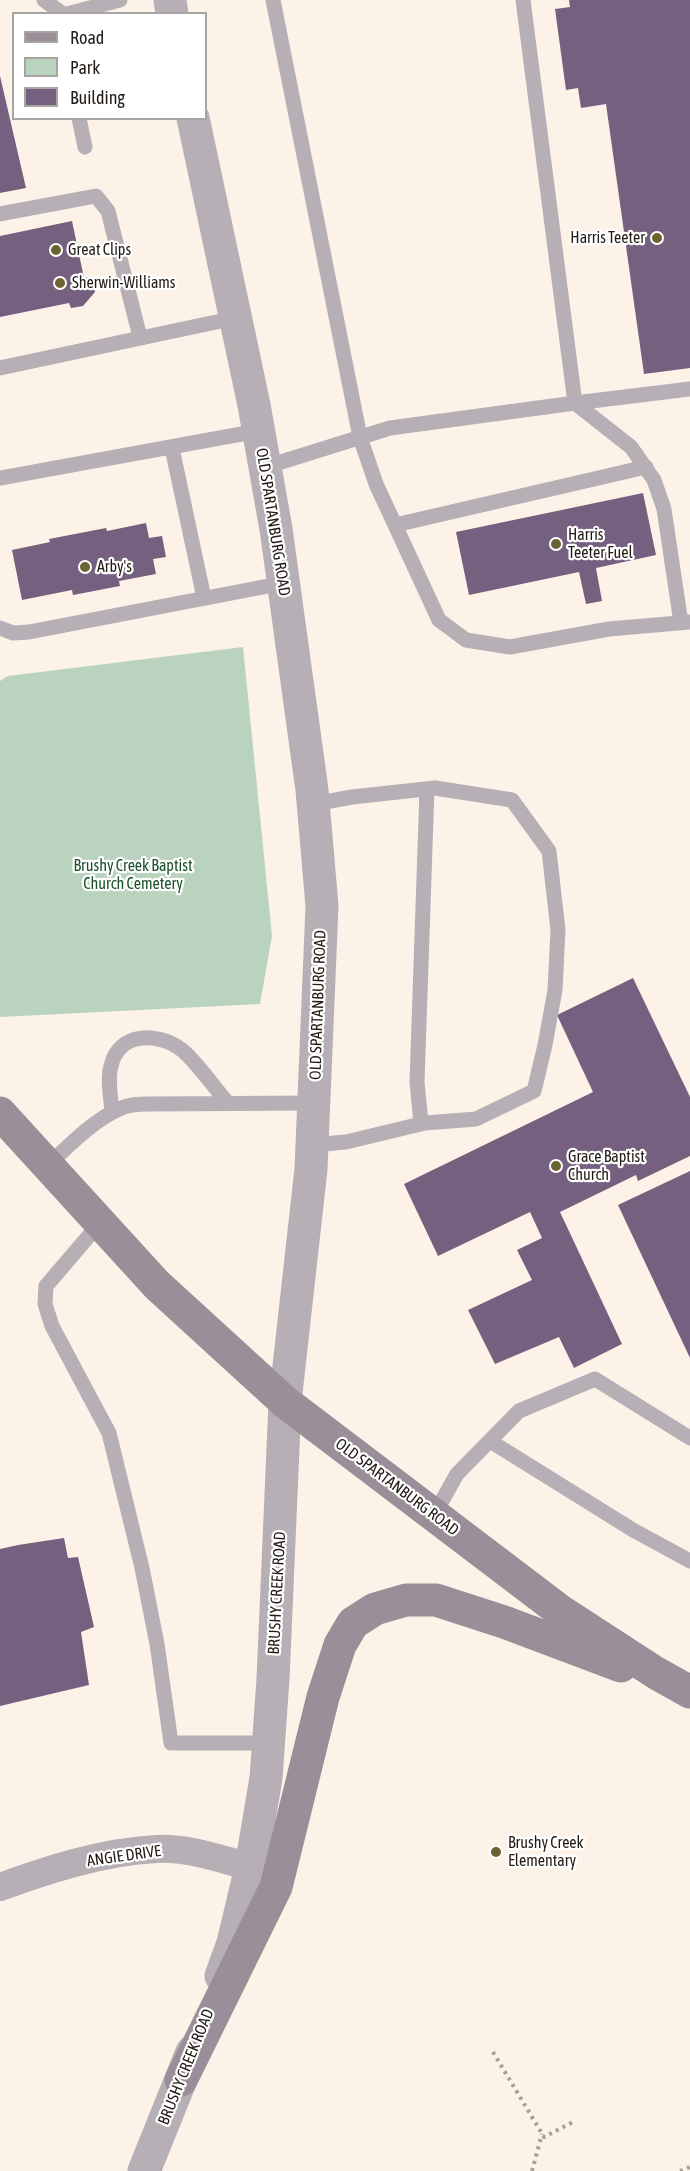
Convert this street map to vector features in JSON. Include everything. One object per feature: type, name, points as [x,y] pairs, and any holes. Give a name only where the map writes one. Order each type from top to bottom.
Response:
[{"type":"main road","points":[[0,1113],[157,1285],[285,1402]]},
{"type":"main road","name":"OLD SPARTANBURG ROAD","points":[[285,1402],[559,1610],[656,1673],[690,1692]]},
{"type":"main road","points":[[181,2080],[276,1887],[322,1697],[340,1645],[353,1623],[375,1609],[406,1600],[436,1600],[504,1622],[690,1692]]},
{"type":"street","name":"OLD SPARTANBURG ROAD","points":[[193,120],[258,431],[284,583],[314,804],[322,906],[311,1170],[285,1402]]},
{"type":"street","name":"BRUSHY CREEK ROAD","points":[[144,2171],[233,1943],[250,1867],[266,1778],[285,1402]]},
{"type":"street","name":"ANGIE DRIVE","points":[[0,1887],[50,1869],[98,1858],[157,1849],[199,1854],[250,1867]]},
{"type":"lane","points":[[44,0],[62,12]]},
{"type":"lane","points":[[73,12],[120,0]]},
{"type":"lane","points":[[273,0],[360,437],[376,484],[439,620],[466,640],[510,647],[609,629],[686,622],[664,509],[654,480],[631,447],[574,403],[523,0]]},
{"type":"lane","points":[[79,120],[85,147]]},
{"type":"lane","points":[[0,214],[96,196],[108,211],[140,337]]},
{"type":"lane","points":[[0,368],[235,318]]},
{"type":"lane","points":[[265,467],[390,428],[690,389]]},
{"type":"lane","points":[[0,478],[258,431]]},
{"type":"lane","points":[[172,448],[204,598]]},
{"type":"lane","points":[[395,525],[646,467]]},
{"type":"lane","points":[[0,628],[13,633],[29,632],[284,583]]},
{"type":"lane","points":[[312,1144],[346,1142],[421,1123],[476,1119],[534,1091],[555,990],[558,930],[549,851],[512,800],[435,788],[352,797],[314,804]]},
{"type":"lane","points":[[421,1123],[417,1082],[427,789]]},
{"type":"lane","points":[[112,1112],[110,1068],[114,1054],[128,1041],[146,1036],[160,1039],[183,1050],[228,1103]]},
{"type":"lane","points":[[48,1166],[76,1139],[112,1112],[127,1106],[314,1103]]},
{"type":"lane","points":[[100,1223],[46,1286],[45,1304],[52,1326],[109,1433],[142,1569],[171,1743],[268,1743]]},
{"type":"lane","points":[[434,1515],[457,1474],[519,1411],[595,1379],[690,1438]]},
{"type":"lane","points":[[490,1441],[633,1530],[690,1561]]},
{"type":"path","points":[[492,2052],[544,2137],[573,2122]]},
{"type":"path","points":[[532,2171],[542,2134]]},
{"type":"path","points":[[680,2171],[690,2167]]},
{"type":"green space","name":"Brushy Creek Baptist Church Cemetery","points":[[243,647],[272,936],[260,1004],[0,1017],[0,681],[8,676]]},
{"type":"building","name":"Harris Teeter","points":[[569,0],[690,0],[690,368],[644,374],[606,104],[581,108],[578,88],[566,90],[555,9],[570,7]]},
{"type":"building","points":[[0,76],[26,188],[0,193]]},
{"type":"building","points":[[72,221],[84,278],[91,277],[95,292],[83,306],[71,308],[69,303],[0,317],[0,236]]},
{"type":"building","name":"Harris Teeter Fuel","points":[[643,493],[656,555],[596,568],[602,601],[586,604],[579,572],[469,595],[456,532]]},
{"type":"building","name":"Arby's","points":[[146,523],[149,538],[162,536],[166,557],[153,559],[156,574],[119,581],[120,586],[73,595],[72,590],[22,600],[12,550],[50,542],[49,539]]},
{"type":"building","name":"Grace Baptist Church","points":[[633,978],[690,1097],[690,1156],[638,1181],[636,1175],[560,1212],[622,1344],[574,1368],[559,1337],[495,1364],[468,1310],[532,1280],[517,1250],[542,1238],[530,1212],[438,1256],[404,1184],[593,1092],[557,1015]]},
{"type":"building","points":[[690,1171],[690,1358],[618,1205]]},
{"type":"building","points":[[64,1538],[68,1558],[78,1557],[94,1627],[81,1632],[89,1685],[0,1706],[0,1549]]},
{"type":"place","name":"Harris Teeter","points":[[657,238]]},
{"type":"place","name":"Great Clips","points":[[56,250]]},
{"type":"place","name":"Sherwin-Williams","points":[[60,283]]},
{"type":"place","name":"Harris Teeter Fuel","points":[[556,544]]},
{"type":"place","name":"Arby's","points":[[85,567]]},
{"type":"place","name":"Grace Baptist Church","points":[[556,1166]]},
{"type":"place","name":"Brushy Creek Elementary","points":[[496,1852]]}]
